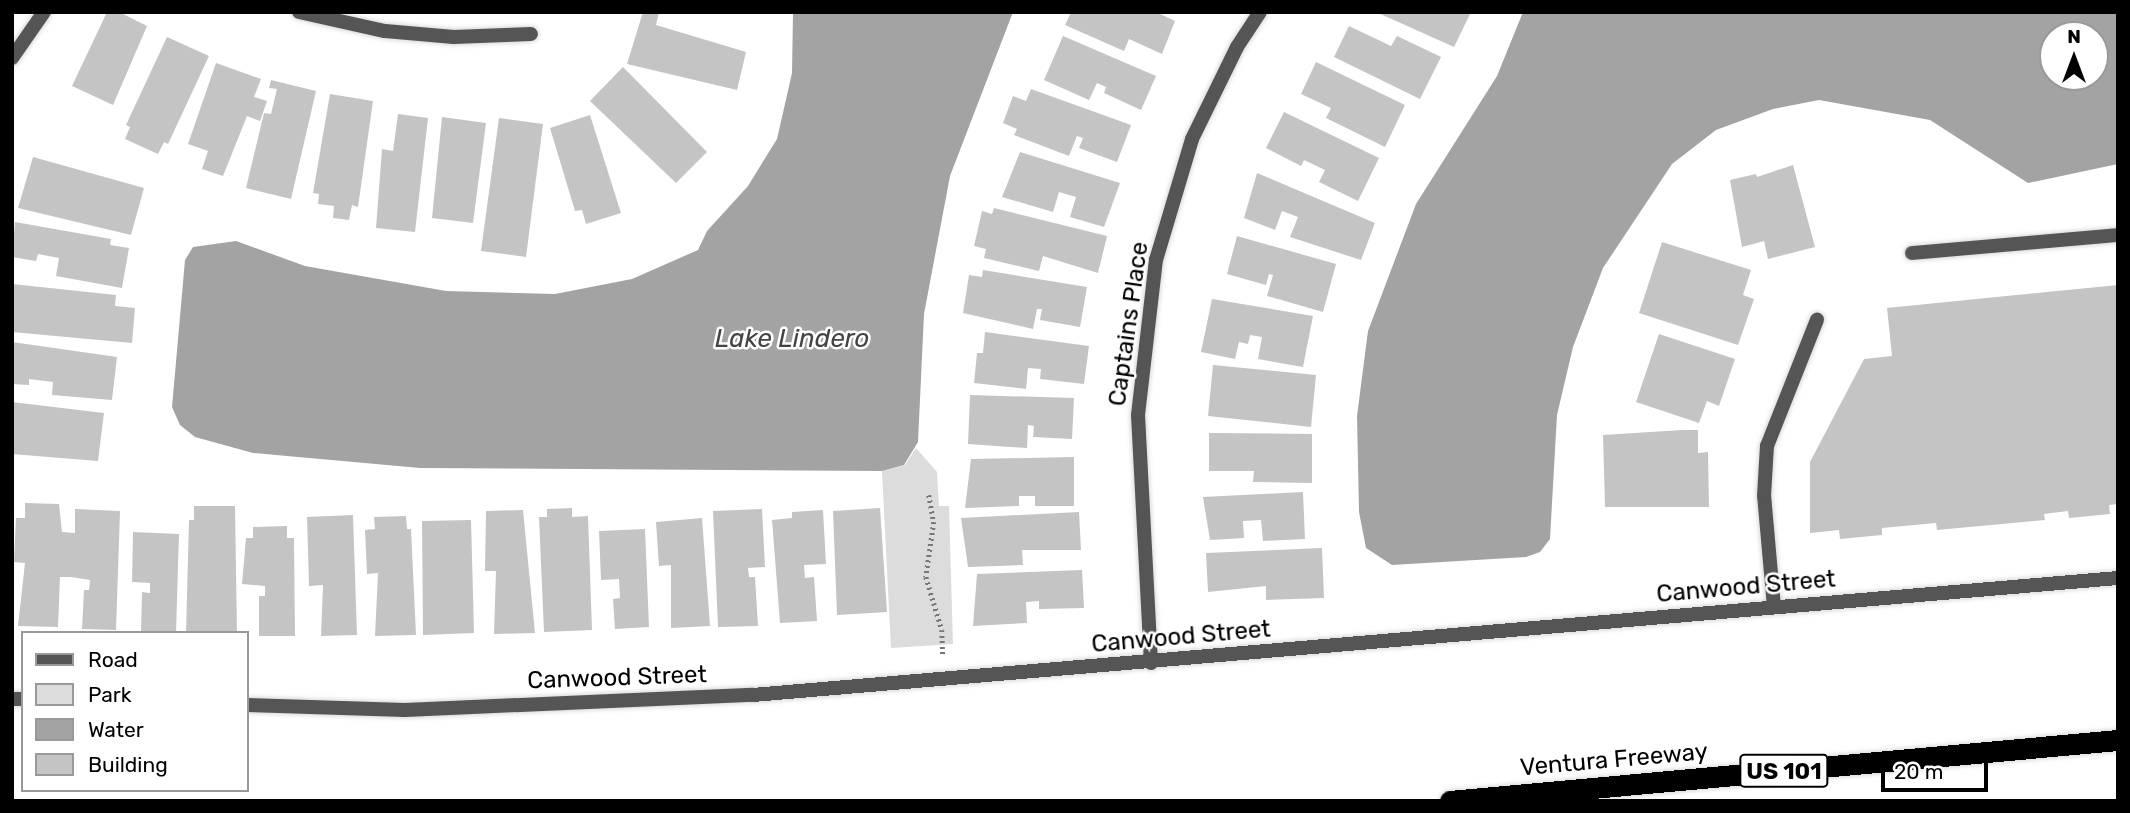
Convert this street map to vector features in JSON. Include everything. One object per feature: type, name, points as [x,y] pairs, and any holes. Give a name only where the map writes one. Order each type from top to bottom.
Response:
[{"type":"highway","name":"Ventura Freeway","points":[[1450,801],[2118,740]]},
{"type":"street","points":[[12,58],[44,12]]},
{"type":"street","points":[[299,12],[385,32],[454,37],[531,34]]},
{"type":"street","name":"Captains Place","points":[[1151,663],[1138,415],[1156,260],[1192,139],[1237,47],[1260,12]]},
{"type":"street","points":[[1912,253],[2118,235]]},
{"type":"street","points":[[1774,607],[1764,496],[1767,446],[1816,320]]},
{"type":"street","name":"Canwood Street","points":[[248,705],[405,710],[753,695],[1151,663],[2118,578]]},
{"type":"path","points":[[929,495],[934,523],[926,577],[942,630],[944,679]]},
{"type":"green space","points":[[916,448],[937,472],[939,506],[949,506],[953,644],[891,648],[882,471],[905,465]]},
{"type":"water","name":"Lake Lindero","points":[[793,12],[1013,12],[950,176],[924,314],[918,442],[904,465],[882,471],[420,468],[253,453],[195,437],[180,425],[172,407],[185,260],[193,247],[236,241],[305,266],[446,291],[555,294],[632,279],[698,250],[707,231],[748,186],[777,139],[792,73]]},
{"type":"water","points":[[1523,12],[2118,12],[2118,164],[2028,183],[1930,120],[1819,100],[1773,109],[1716,130],[1672,164],[1603,268],[1573,347],[1557,415],[1550,539],[1540,552],[1526,557],[1392,565],[1366,548],[1359,512],[1357,416],[1368,331],[1416,204],[1497,76]]},
{"type":"building","points":[[107,12],[119,12],[147,26],[113,105],[72,86]]},
{"type":"building","points":[[643,12],[659,12],[656,25],[746,52],[737,90],[627,64]]},
{"type":"building","points":[[1071,12],[1156,12],[1175,21],[1162,54],[1129,39],[1124,51],[1065,25]]},
{"type":"building","points":[[1376,12],[1471,12],[1454,47]]},
{"type":"building","points":[[1349,26],[1391,46],[1397,36],[1441,57],[1420,99],[1334,57]]},
{"type":"building","points":[[1063,36],[1156,76],[1141,110],[1104,93],[1106,87],[1097,83],[1089,100],[1044,80]]},
{"type":"building","points":[[167,37],[209,56],[168,144],[164,142],[158,154],[125,139],[130,127],[126,125]]},
{"type":"building","points":[[1316,62],[1405,105],[1385,147],[1326,118],[1331,108],[1301,94]]},
{"type":"building","points":[[216,63],[261,79],[254,97],[267,101],[260,121],[247,116],[223,176],[202,169],[208,151],[188,144]]},
{"type":"building","points":[[623,67],[707,152],[676,183],[590,101]]},
{"type":"building","points":[[271,80],[316,91],[291,199],[246,188],[264,113],[271,114],[277,89],[269,88]]},
{"type":"building","points":[[1031,89],[1131,125],[1117,162],[1079,148],[1083,138],[1077,136],[1069,156],[1014,135],[1017,129],[1003,123],[1013,96],[1026,101]]},
{"type":"building","points":[[330,94],[373,101],[358,207],[352,205],[349,220],[333,218],[334,206],[318,204],[319,194],[313,193]]},
{"type":"building","points":[[1284,112],[1379,158],[1358,201],[1319,182],[1325,170],[1304,160],[1301,166],[1266,148]]},
{"type":"building","points":[[398,114],[428,118],[415,232],[376,228],[382,149],[393,151]]},
{"type":"building","points":[[590,115],[621,213],[586,224],[582,210],[575,211],[550,128]]},
{"type":"building","points":[[442,117],[486,123],[473,223],[432,218]]},
{"type":"building","points":[[499,118],[543,124],[526,257],[481,251]]},
{"type":"building","points":[[1020,152],[1120,183],[1104,227],[1070,217],[1076,197],[1059,192],[1053,212],[1002,197]]},
{"type":"building","points":[[33,157],[144,188],[131,235],[18,208]]},
{"type":"building","points":[[1793,165],[1815,247],[1768,259],[1764,241],[1742,247],[1730,180],[1756,174],[1757,177]]},
{"type":"building","points":[[1257,173],[1375,223],[1361,260],[1290,237],[1298,217],[1282,211],[1275,230],[1244,218]]},
{"type":"building","points":[[994,208],[1107,236],[1098,273],[1043,256],[1039,271],[984,258],[986,249],[974,246],[982,211],[992,214]]},
{"type":"building","points":[[15,222],[111,239],[110,245],[129,248],[122,288],[56,276],[59,258],[38,254],[36,261],[12,257]]},
{"type":"building","points":[[1237,236],[1336,264],[1323,312],[1267,296],[1273,275],[1269,274],[1266,285],[1227,274]]},
{"type":"building","points":[[1662,242],[1751,270],[1743,295],[1754,299],[1738,345],[1639,313]]},
{"type":"building","points":[[983,270],[1087,287],[1080,327],[1040,320],[1042,309],[1037,309],[1033,329],[963,313],[969,275],[982,277]]},
{"type":"building","points":[[12,284],[116,295],[115,306],[135,308],[132,343],[12,332]]},
{"type":"building","points":[[2118,285],[2118,504],[2109,505],[2110,514],[2069,518],[2068,511],[2044,514],[2045,520],[1937,530],[1936,523],[1882,528],[1882,535],[1840,539],[1839,530],[1810,533],[1810,462],[1864,359],[1892,356],[1887,308]]},
{"type":"building","points":[[1212,299],[1313,316],[1303,367],[1258,359],[1262,337],[1250,335],[1248,344],[1239,342],[1235,359],[1201,352]]},
{"type":"building","points":[[985,332],[1089,346],[1084,384],[1040,379],[1041,369],[1028,368],[1026,389],[974,383],[977,353],[983,353]]},
{"type":"building","points":[[1659,334],[1735,359],[1719,406],[1707,401],[1699,423],[1636,402]]},
{"type":"building","points":[[12,342],[117,357],[112,400],[52,395],[53,382],[29,379],[29,385],[12,384]]},
{"type":"building","points":[[1213,365],[1316,375],[1311,427],[1208,416]]},
{"type":"building","points":[[970,395],[1074,398],[1072,439],[1033,437],[1034,426],[1028,425],[1027,448],[968,444]]},
{"type":"building","points":[[12,402],[104,413],[98,461],[12,454]]},
{"type":"building","points":[[1698,430],[1698,453],[1708,452],[1709,507],[1605,507],[1603,435]]},
{"type":"building","points":[[1209,433],[1312,434],[1312,483],[1253,482],[1254,471],[1209,471]]},
{"type":"building","points":[[1074,457],[1074,506],[1035,506],[1035,496],[1019,496],[1019,506],[965,508],[971,459]]},
{"type":"building","points":[[1303,492],[1305,539],[1263,541],[1261,520],[1243,521],[1244,538],[1210,540],[1203,497]]},
{"type":"building","points":[[25,503],[59,504],[62,532],[75,533],[75,509],[120,511],[116,630],[82,629],[84,590],[89,590],[90,580],[71,577],[60,577],[58,627],[18,626],[25,563],[14,562],[16,518],[25,518]]},
{"type":"building","points":[[194,506],[235,506],[237,631],[186,631],[189,520],[194,520]]},
{"type":"building","points":[[572,508],[572,517],[588,516],[592,630],[544,632],[539,517],[547,517],[547,509]]},
{"type":"building","points":[[880,508],[887,612],[837,615],[833,511]]},
{"type":"building","points":[[762,509],[765,567],[748,568],[749,577],[755,577],[758,626],[718,627],[713,511]]},
{"type":"building","points":[[523,510],[535,633],[494,634],[496,571],[485,571],[486,511]]},
{"type":"building","points":[[823,510],[826,564],[804,565],[805,578],[814,577],[817,621],[780,623],[772,520],[792,518],[792,512]]},
{"type":"building","points":[[1079,512],[1081,550],[1022,550],[1023,565],[968,567],[961,518]]},
{"type":"building","points":[[353,515],[357,635],[321,636],[323,585],[309,586],[307,517]]},
{"type":"building","points":[[406,516],[407,529],[411,529],[416,635],[375,636],[378,573],[367,574],[365,530],[375,529],[374,517]]},
{"type":"building","points":[[702,518],[710,626],[671,628],[671,565],[659,566],[656,522]]},
{"type":"building","points":[[471,520],[474,633],[423,635],[422,521]]},
{"type":"building","points":[[287,526],[287,538],[294,538],[295,636],[259,636],[259,596],[265,596],[265,586],[242,584],[246,538],[253,538],[253,527]]},
{"type":"building","points":[[645,529],[649,627],[615,629],[613,599],[620,598],[619,579],[601,580],[599,531]]},
{"type":"building","points":[[133,532],[179,534],[176,631],[141,631],[142,592],[150,593],[150,583],[132,582]]},
{"type":"building","points":[[1322,548],[1324,598],[1266,600],[1266,586],[1208,592],[1206,553]]},
{"type":"building","points":[[1082,570],[1084,608],[1039,609],[1039,601],[1026,602],[1027,623],[973,626],[977,574]]}]
